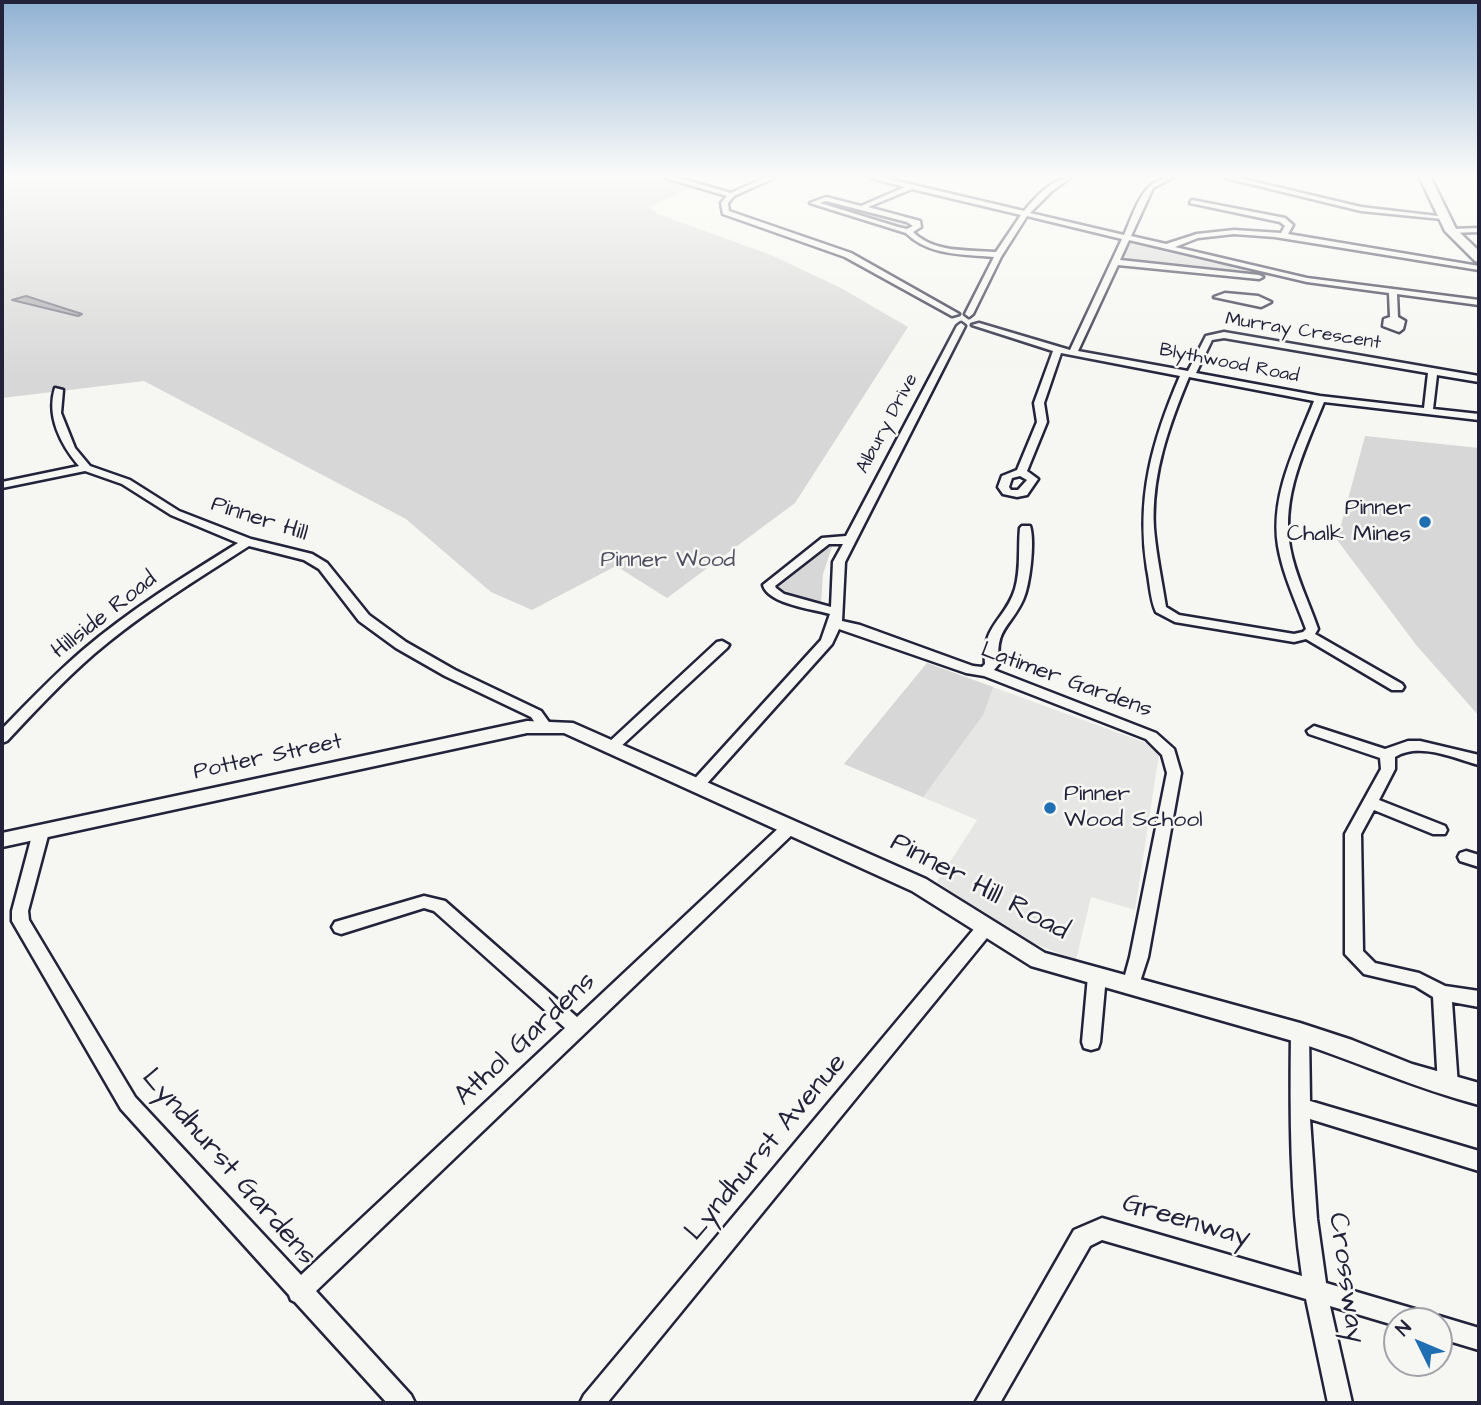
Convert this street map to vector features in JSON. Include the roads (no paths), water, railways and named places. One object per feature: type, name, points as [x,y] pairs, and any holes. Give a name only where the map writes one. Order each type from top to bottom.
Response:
[{"type":"main road","points":[[1465,244],[1479,258]]},
{"type":"street","points":[[816,244],[848,255],[958,320],[976,325],[982,322],[981,318],[969,314]]},
{"type":"street","points":[[927,244],[1000,255]]},
{"type":"street","points":[[958,320],[969,314],[1007,244]]},
{"type":"street","points":[[1073,353],[1123,244]]},
{"type":"street","points":[[1152,244],[1267,274],[1479,302]]},
{"type":"street","points":[[1166,247],[1172,244]]},
{"type":"street","points":[[1325,244],[1479,268]]},
{"type":"street","points":[[1114,262],[1241,275],[1267,274]]},
{"type":"street","points":[[1241,275],[1243,297]]},
{"type":"street","points":[[1394,292],[1394,318]]},
{"type":"street","name":"Albury Drive","points":[[697,785],[827,641],[836,618],[839,562],[958,320]]},
{"type":"street","name":"Blythwood Road","points":[[976,325],[1058,350],[1320,399],[1479,417]]},
{"type":"street","name":"Murray Crescent","points":[[1189,374],[1209,338],[1224,335],[1479,379]]},
{"type":"street","points":[[1021,472],[1042,422],[1039,403],[1058,350]]},
{"type":"street","points":[[1427,412],[1433,371]]},
{"type":"street","points":[[1189,374],[1173,404],[1152,470],[1148,520],[1160,609],[1175,618],[1294,638],[1308,635],[1394,682]]},
{"type":"street","points":[[2,485],[86,468],[70,449],[56,413],[58,390]]},
{"type":"street","points":[[1308,635],[1312,629],[1284,546],[1283,509],[1291,475],[1320,399]]},
{"type":"street","name":"Pinner Hill","points":[[86,468],[126,482],[175,513],[247,542],[308,557],[323,566],[364,618],[401,645],[450,673],[536,714],[544,725]]},
{"type":"street","points":[[986,672],[992,664],[989,648],[992,635],[1015,606],[1023,586],[1026,528]]},
{"type":"street","points":[[836,618],[780,597],[770,590],[769,585],[826,540],[848,540]]},
{"type":"street","name":"Hillside Road","points":[[2,738],[68,669],[94,647],[179,585],[247,542]]},
{"type":"street","name":"Latimer Gardens","points":[[836,618],[855,628],[971,670],[986,672],[1151,736],[1169,753],[1174,773],[1139,957],[1131,986]]},
{"type":"street","points":[[613,746],[722,645]]},
{"type":"street","name":"Pinner Hill Road","points":[[544,725],[567,727],[613,746],[919,885],[1039,960],[1300,1033],[1448,1086],[1479,1094]]},
{"type":"street","name":"Potter Street","points":[[2,840],[544,725]]},
{"type":"street","points":[[1314,732],[1387,755]]},
{"type":"street","points":[[1387,755],[1398,746],[1419,746],[1479,760]]},
{"type":"street","points":[[1387,755],[1388,769],[1353,834],[1354,954],[1370,969],[1419,980],[1442,993],[1479,999]]},
{"type":"street","points":[[1369,802],[1439,830]]},
{"type":"street","name":"Athol Gardens","points":[[299,1292],[790,827]]},
{"type":"street","name":"Lyndhurst Gardens","points":[[41,832],[20,911],[21,921],[128,1103],[403,1403]]},
{"type":"street","points":[[341,927],[424,902],[439,906],[579,1029]]},
{"type":"street","name":"Lyndhurst Avenue","points":[[592,1403],[985,928]]},
{"type":"street","points":[[1091,1042],[1097,976]]},
{"type":"street","points":[[1442,993],[1448,1086]]},
{"type":"street","name":"Crossway","points":[[1300,1033],[1299,1107],[1313,1290],[1340,1403]]},
{"type":"street","points":[[1299,1107],[1479,1161]]},
{"type":"street","name":"Greenway","points":[[986,1403],[1082,1238],[1102,1229],[1383,1311]]},
{"type":"street","points":[[1453,1331],[1479,1339]]},
{"type":"place","name":"Pinner Chalk Mines","points":[[1425,522]]},
{"type":"place","name":"Pinner Wood School","points":[[1050,808]]},
{"type":"park label","name":"Pinner Wood","points":[[668,561]]}]
